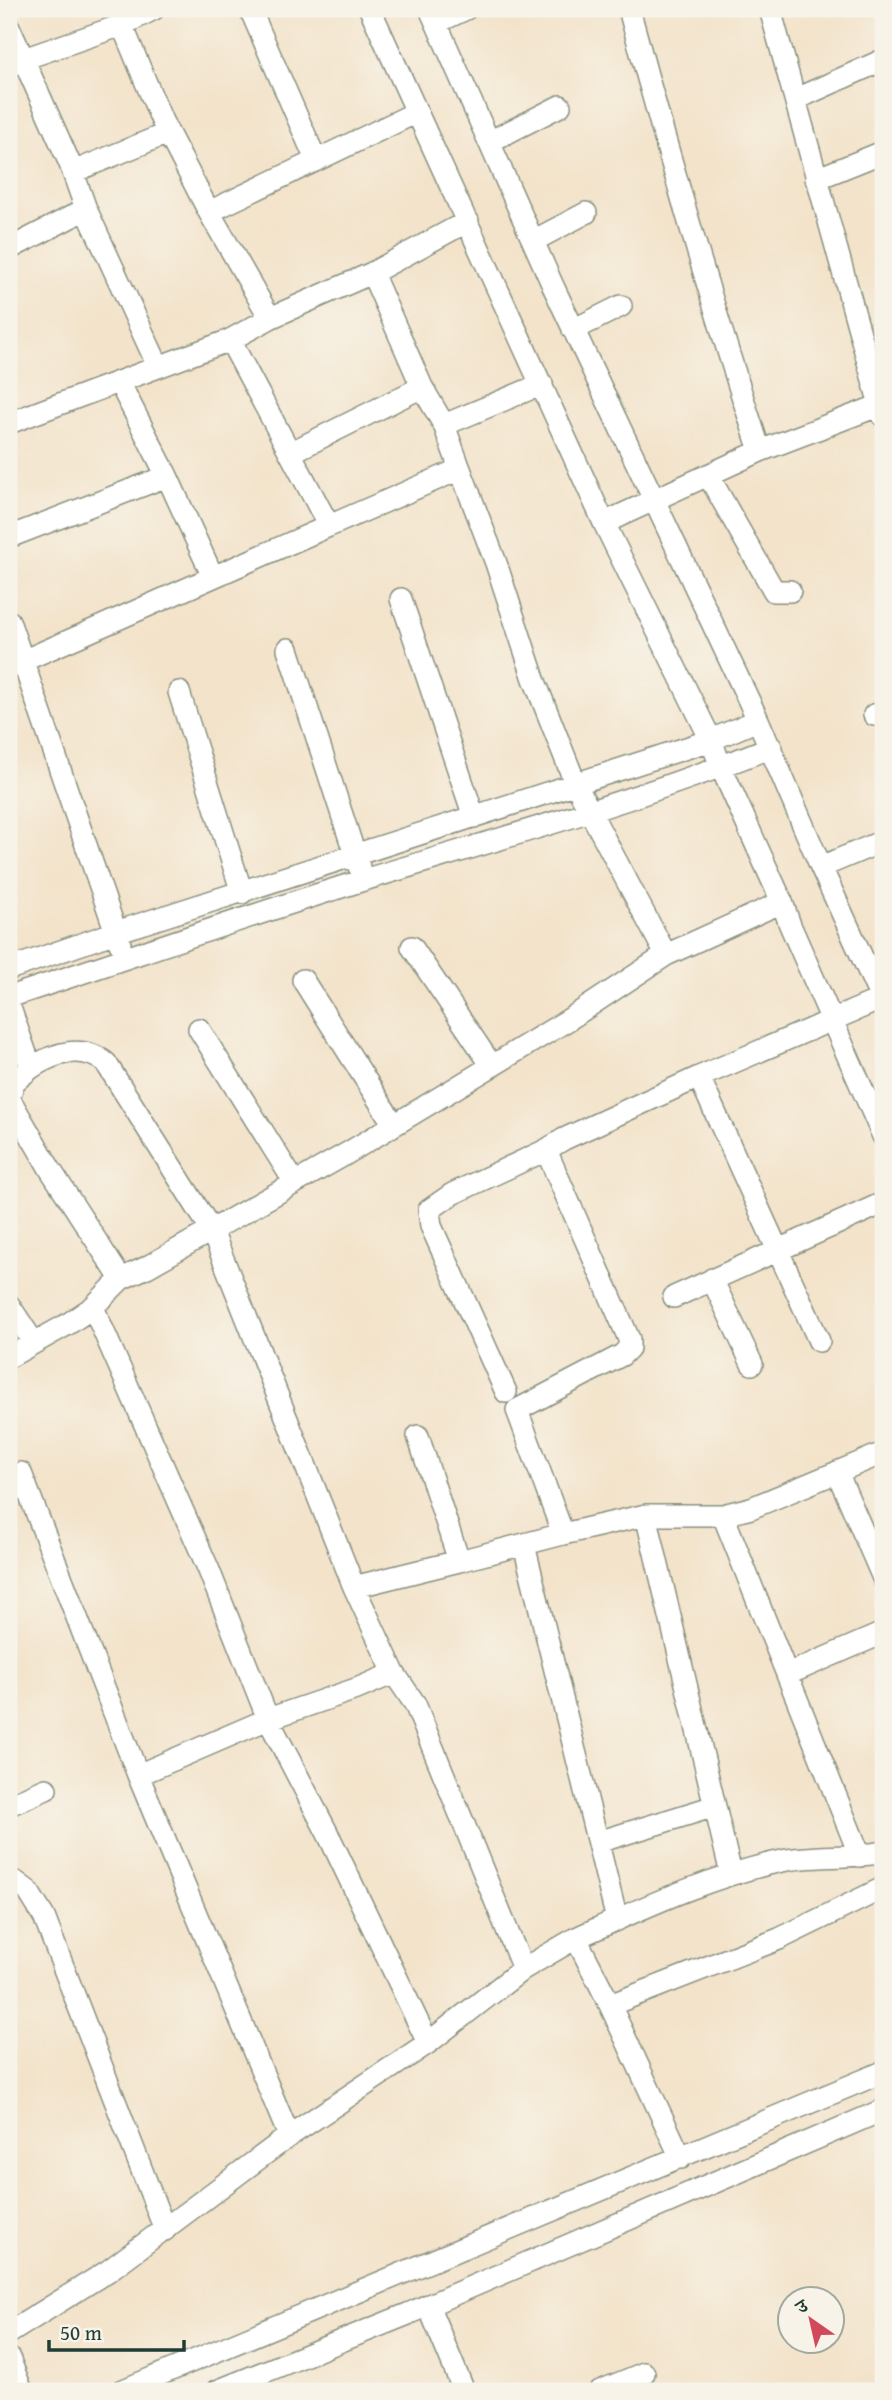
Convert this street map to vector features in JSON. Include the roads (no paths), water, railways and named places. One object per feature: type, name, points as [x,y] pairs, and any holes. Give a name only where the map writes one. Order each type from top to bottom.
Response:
[{"type":"street","points":[[16,61],[122,25],[154,9]]},
{"type":"street","points":[[250,9],[316,160]]},
{"type":"street","points":[[370,9],[604,523],[711,740],[883,1136]]},
{"type":"street","points":[[466,9],[433,16],[573,330],[771,747],[821,867],[880,989],[832,1020],[564,1139],[452,1194],[429,1210],[430,1226],[506,1392]]},
{"type":"street","points":[[629,9],[669,156],[760,451]]},
{"type":"street","points":[[604,523],[760,451],[882,409],[770,9]]},
{"type":"street","points":[[122,25],[168,133],[209,212],[270,318]]},
{"type":"street","points":[[9,27],[16,61],[73,172],[86,209],[158,366]]},
{"type":"street","points":[[796,99],[883,60]]},
{"type":"street","points":[[489,142],[561,106]]},
{"type":"street","points":[[209,212],[417,112]]},
{"type":"street","points":[[73,172],[168,133]]},
{"type":"street","points":[[816,179],[883,152]]},
{"type":"street","points":[[9,250],[86,209]]},
{"type":"street","points":[[533,241],[586,213]]},
{"type":"street","points":[[9,423],[230,340],[270,318],[372,273],[468,221]]},
{"type":"street","points":[[372,273],[422,387],[444,425],[496,563],[534,679],[576,785],[666,955]]},
{"type":"street","points":[[573,330],[621,306]]},
{"type":"street","points":[[230,340],[329,526]]},
{"type":"street","points":[[118,382],[167,476],[213,577]]},
{"type":"street","points":[[444,425],[542,384]]},
{"type":"street","points":[[290,453],[422,387]]},
{"type":"street","points":[[17,665],[460,469]]},
{"type":"street","points":[[708,475],[774,591],[790,591]]},
{"type":"street","points":[[9,537],[167,476]]},
{"type":"street","points":[[401,599],[474,817]]},
{"type":"street","points":[[9,621],[17,665],[125,959]]},
{"type":"street","points":[[288,649],[363,880]]},
{"type":"street","points":[[179,692],[242,893]]},
{"type":"street","points":[[9,969],[116,932],[576,785],[711,740],[758,720]]},
{"type":"street","points":[[9,997],[363,880],[589,812],[771,747]]},
{"type":"street","points":[[821,867],[883,841]]},
{"type":"street","points":[[9,1357],[93,1307],[121,1279],[212,1231],[394,1125],[568,1020],[666,955],[782,902]]},
{"type":"street","points":[[412,947],[492,1066]]},
{"type":"street","points":[[303,980],[394,1125]]},
{"type":"street","points":[[9,1004],[31,1068]]},
{"type":"street","points":[[200,1029],[295,1183]]},
{"type":"street","points":[[121,1279],[50,1169],[9,1098],[15,1082],[47,1057],[74,1052],[96,1055],[106,1063],[212,1231],[354,1587],[394,1673],[415,1704],[523,1969]]},
{"type":"street","points":[[699,1077],[819,1341]]},
{"type":"street","points":[[546,1150],[629,1339],[629,1348],[622,1355],[517,1410],[563,1534]]},
{"type":"street","points":[[674,1297],[883,1203]]},
{"type":"street","points":[[712,1279],[752,1364]]},
{"type":"street","points":[[9,1305],[34,1343]]},
{"type":"street","points":[[93,1307],[208,1568],[268,1719],[329,1836],[428,2043]]},
{"type":"street","points":[[418,1436],[458,1561]]},
{"type":"street","points":[[354,1587],[646,1515],[723,1515],[751,1508],[883,1453]]},
{"type":"street","points":[[837,1472],[883,1578]]},
{"type":"street","points":[[21,1473],[138,1775],[289,2136]]},
{"type":"street","points":[[646,1515],[731,1874]]},
{"type":"street","points":[[723,1515],[860,1856]]},
{"type":"street","points":[[524,1545],[617,1920]]},
{"type":"street","points":[[788,1674],[883,1633]]},
{"type":"street","points":[[138,1775],[268,1719],[394,1673]]},
{"type":"street","points":[[9,1805],[46,1789]]},
{"type":"street","points":[[597,1842],[715,1806]]},
{"type":"street","points":[[9,2333],[108,2271],[289,2136],[428,2043],[523,1969],[576,1938],[654,1902],[731,1874],[785,1860],[860,1856],[883,1852]]},
{"type":"street","points":[[9,1885],[16,1882],[28,1891],[44,1917],[165,2230]]},
{"type":"street","points":[[610,2005],[779,1939],[883,1888]]},
{"type":"street","points":[[576,1938],[681,2158]]},
{"type":"street","points":[[121,2391],[883,2072]]},
{"type":"street","points":[[217,2391],[408,2314],[883,2110]]},
{"type":"street","points":[[408,2314],[428,2305],[464,2391]]},
{"type":"street","points":[[9,2358],[22,2391]]},
{"type":"street","points":[[600,2391],[644,2373]]}]
